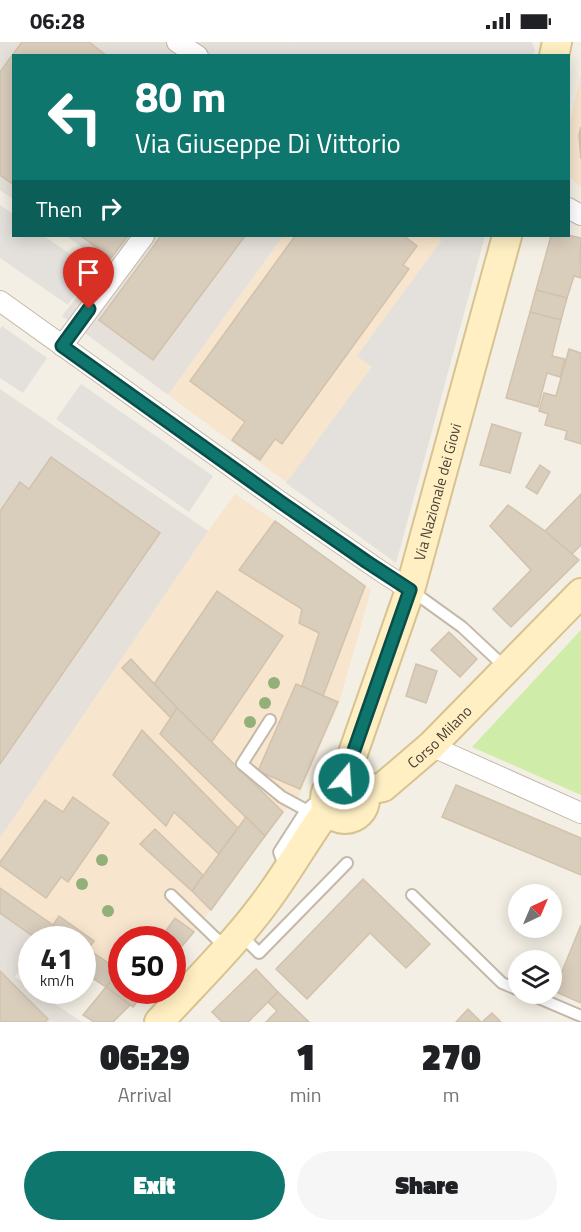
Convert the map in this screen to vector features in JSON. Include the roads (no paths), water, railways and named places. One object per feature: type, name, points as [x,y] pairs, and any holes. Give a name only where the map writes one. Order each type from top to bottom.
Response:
[{"type":"main road","name":"Via Nazionale dei Giovi","points":[[159,1022],[233,941],[280,881],[336,800],[418,595],[507,237]]},
{"type":"main road","name":"Corso Milano","points":[[336,800],[383,787],[431,746],[581,593]]},
{"type":"street","points":[[177,42],[195,54]]},
{"type":"street","points":[[62,346],[143,237]]},
{"type":"street","points":[[0,301],[276,499],[418,595]]},
{"type":"street","points":[[431,746],[581,813]]},
{"type":"lane","points":[[418,595],[462,627],[507,669]]},
{"type":"lane","points":[[270,720],[242,764],[282,797],[336,800]]},
{"type":"lane","name":"Via Nazionale dei Giovi","points":[[280,881],[279,852],[336,800]]},
{"type":"lane","points":[[171,895],[233,941],[259,953],[347,862]]},
{"type":"lane","points":[[412,895],[502,983],[508,985]]},
{"type":"lane","points":[[552,1004],[581,1016]]}]
